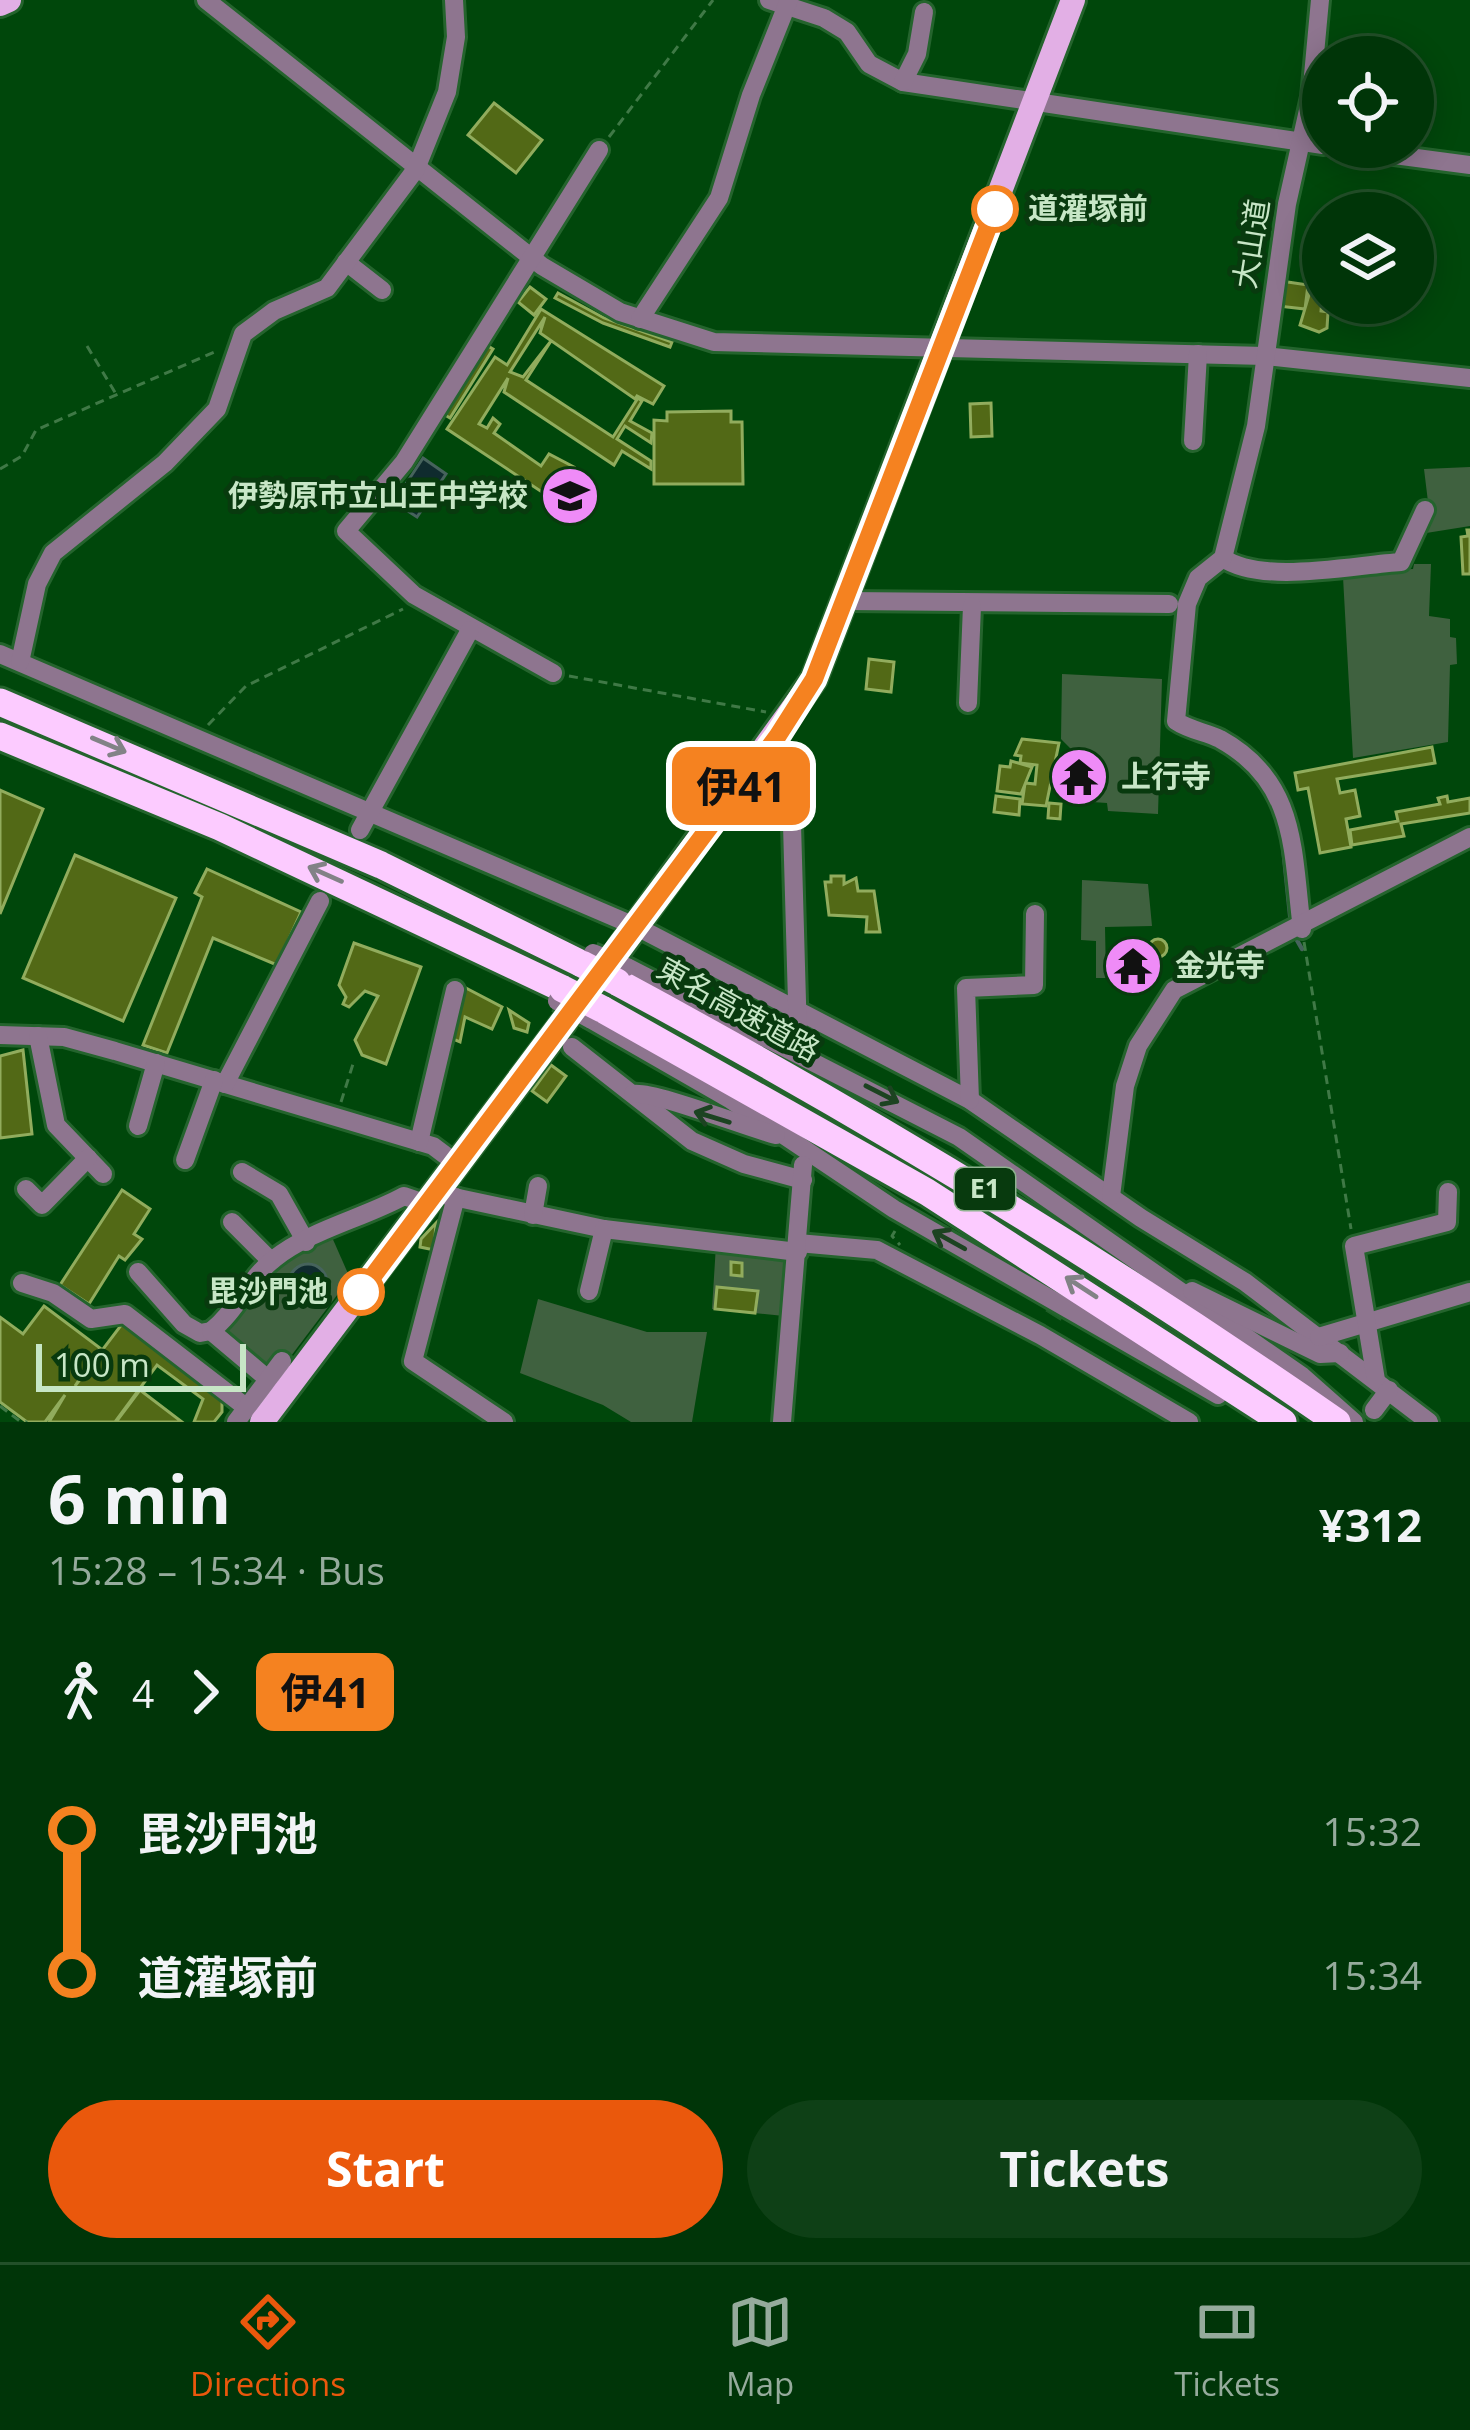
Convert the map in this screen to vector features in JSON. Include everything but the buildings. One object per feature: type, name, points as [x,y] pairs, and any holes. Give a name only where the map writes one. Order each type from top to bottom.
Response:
[{"type":"highway","name":"東名高速道路","points":[[0,702],[588,958],[621,966],[1076,1246],[1337,1422]]},
{"type":"highway","name":"E1","points":[[0,736],[220,827],[431,923],[561,1004],[596,1014],[927,1192],[1283,1422]]},
{"type":"main road","points":[[0,4],[9,0]]},
{"type":"main road","points":[[621,966],[637,926],[791,716],[847,601],[1073,0]]},
{"type":"main road","points":[[248,1417],[354,1301],[439,1198],[561,1004]]},
{"type":"street","points":[[206,0],[532,259],[589,297],[640,319],[731,343],[1265,356],[1470,378]]},
{"type":"street","points":[[20,662],[37,584],[53,553],[165,463],[217,410],[242,339],[274,311],[327,288],[416,170],[447,92],[456,37],[454,0]]},
{"type":"street","name":"大山道","points":[[1318,36],[1320,0]]},
{"type":"street","points":[[640,319],[719,198],[782,2],[847,32],[869,64],[903,82],[1302,142]]},
{"type":"street","points":[[903,82],[917,54],[924,12]]},
{"type":"street","points":[[553,674],[422,599],[346,531],[404,462],[599,150]]},
{"type":"street","points":[[1434,158],[1467,161]]},
{"type":"street","name":"大山道","points":[[1222,557],[1256,427],[1287,204],[1303,168]]},
{"type":"street","points":[[346,262],[382,290]]},
{"type":"street","points":[[1192,441],[1198,354]]},
{"type":"street","points":[[1296,932],[1286,806],[1276,787],[1221,740],[1176,721],[1180,604],[1198,578],[1222,557],[1236,567],[1303,572],[1401,562],[1425,510]]},
{"type":"street","points":[[847,601],[972,606],[1180,604]]},
{"type":"street","points":[[968,703],[972,606]]},
{"type":"street","points":[[360,830],[470,630]]},
{"type":"street","points":[[0,655],[371,808],[637,926],[839,1036],[970,1100],[1201,1251],[1429,1422]]},
{"type":"street","points":[[766,752],[785,772],[791,789],[798,1037]]},
{"type":"street","points":[[1110,1225],[1117,1200],[1125,1086],[1138,1046],[1159,1011],[1189,980],[1296,932],[1470,837]]},
{"type":"street","points":[[192,1150],[219,1082],[320,901]]},
{"type":"street","points":[[970,1100],[966,988],[1034,985],[1035,914]]},
{"type":"street","points":[[621,966],[959,1137],[1302,1376],[1354,1422]]},
{"type":"street","points":[[419,1142],[455,990]]},
{"type":"street","points":[[596,1014],[894,1209],[1270,1422]]},
{"type":"street","points":[[0,1035],[64,1037],[419,1142],[457,1164]]},
{"type":"street","points":[[38,1036],[56,1126],[69,1132],[103,1174]]},
{"type":"street","points":[[572,1047],[692,1141],[803,1172],[782,1422]]},
{"type":"street","points":[[138,1126],[156,1063]]},
{"type":"street","points":[[633,1094],[659,1096],[694,1113],[792,1139]]},
{"type":"street","points":[[26,1190],[47,1209],[88,1159]]},
{"type":"street","points":[[250,1181],[279,1194],[306,1242]]},
{"type":"street","points":[[532,1215],[538,1186]]},
{"type":"street","points":[[1374,1410],[1383,1385],[1362,1324],[1354,1246],[1447,1222],[1448,1192]]},
{"type":"street","points":[[138,1272],[184,1324],[200,1333],[211,1330],[271,1262],[404,1196],[439,1198],[604,1229],[877,1250],[1040,1335],[1189,1422]]},
{"type":"street","points":[[439,1198],[413,1361],[504,1422]]},
{"type":"street","points":[[232,1222],[271,1262]]},
{"type":"street","points":[[589,1292],[604,1229]]},
{"type":"street","points":[[1160,1278],[1236,1308],[1320,1354],[1340,1353]]},
{"type":"street","points":[[22,1283],[53,1293],[91,1319],[125,1314],[248,1417],[269,1380],[293,1364]]},
{"type":"street","points":[[1319,1337],[1470,1292]]},
{"type":"street","points":[[1040,1335],[1053,1316]]},
{"type":"street","points":[[211,1330],[269,1380]]},
{"type":"path","points":[[599,150],[713,0]]},
{"type":"path","points":[[0,469],[22,456],[36,430],[242,339]]},
{"type":"path","points":[[86,346],[116,394]]},
{"type":"path","points":[[202,737],[211,718],[246,686],[422,599]]},
{"type":"path","points":[[553,674],[791,716]]},
{"type":"path","points":[[1296,932],[1354,1246]]},
{"type":"path","points":[[337,1117],[353,1064]]},
{"type":"path","points":[[892,1261],[902,1243],[892,1236],[902,1220]]},
{"type":"path","points":[[0,1406],[25,1422]]},
{"type":"green space","points":[[1470,467],[1470,526],[1420,534],[1429,510],[1424,469]]},
{"type":"green space","points":[[1414,564],[1431,564],[1429,616],[1450,619],[1450,637],[1456,638],[1457,664],[1450,665],[1448,742],[1353,758],[1343,577],[1349,572],[1413,569]]},
{"type":"green space","points":[[1062,674],[1162,679],[1158,814],[1108,811],[1107,803],[1092,802],[1092,793],[1084,792],[1083,776],[1073,776],[1072,750],[1061,739]]},
{"type":"green space","points":[[1082,880],[1148,884],[1152,926],[1105,927],[1106,978],[1096,978],[1096,941],[1081,940]]},
{"type":"green space","points":[[331,1235],[350,1278],[288,1360],[269,1370],[222,1333],[270,1269]]},
{"type":"green space","points":[[716,1245],[787,1255],[784,1316],[712,1309]]},
{"type":"green space","points":[[538,1299],[647,1332],[707,1332],[692,1422],[631,1422],[603,1405],[520,1373]]},
{"type":"water","points":[[423,458],[446,474],[417,517],[394,502]]},
{"type":"water","points":[[308,1264],[321,1270],[327,1283],[321,1296],[308,1302],[295,1296],[289,1283],[295,1270]]},
{"type":"waterway","points":[[1228,502],[1239,463]]},
{"type":"waterway","points":[[1283,846],[1291,924]]},
{"type":"waterway","points":[[1294,935],[1302,949]]},
{"type":"tunnel","points":[[1053,1316],[1110,1225]]},
{"type":"bus line","name":"伊41","points":[[361,1292],[777,737],[814,679],[995,209]]},
{"type":"place","name":"道灌塚前","points":[[995,209]]},
{"type":"place","name":"伊勢原市立山王中学校","points":[[570,496]]},
{"type":"place","name":"上行寺","points":[[1079,777]]},
{"type":"place","name":"金光寺","points":[[1133,966]]},
{"type":"place","name":"毘沙門池","points":[[361,1292]]}]
